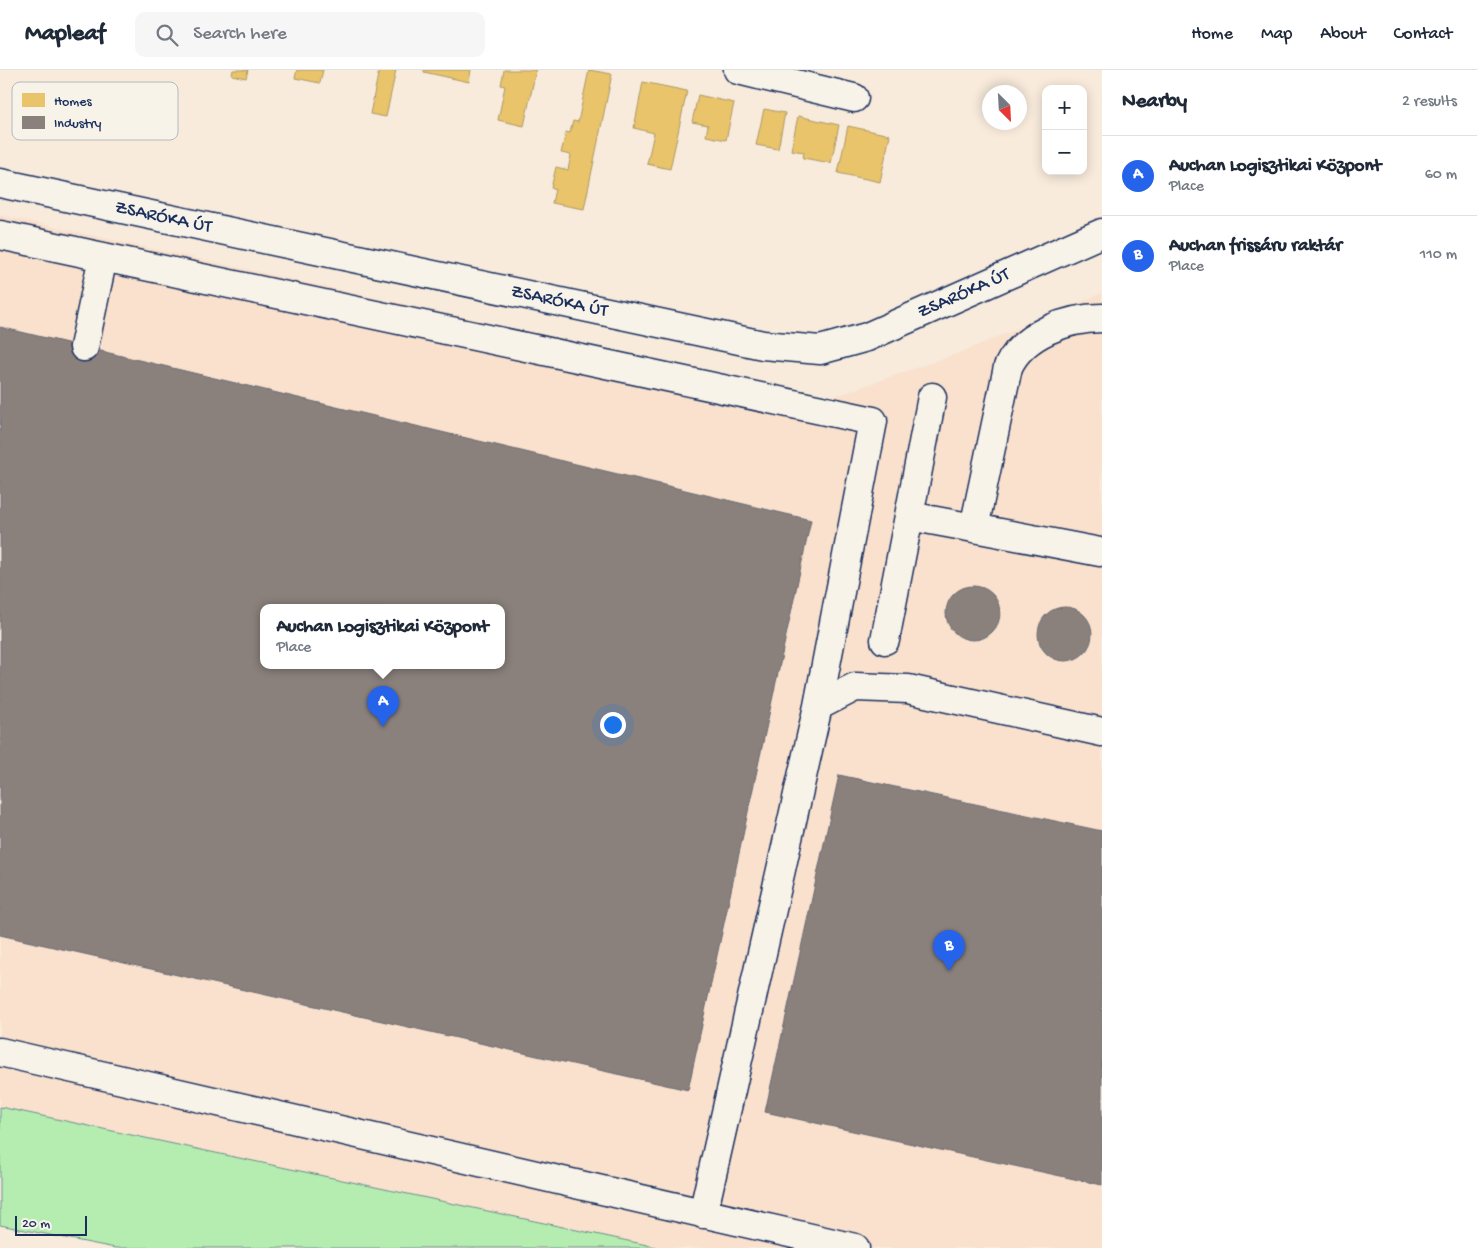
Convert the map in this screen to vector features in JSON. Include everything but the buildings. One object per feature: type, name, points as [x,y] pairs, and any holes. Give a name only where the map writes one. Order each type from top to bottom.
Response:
[{"type":"street","points":[[738,70],[854,98]]},
{"type":"street","name":"ZSARÓKA ÚT","points":[[0,183],[763,345],[820,350],[867,337],[1102,233]]},
{"type":"street","points":[[0,235],[873,422],[818,706],[703,1214]]},
{"type":"street","points":[[84,347],[103,257]]},
{"type":"street","points":[[974,528],[1008,367],[1013,355],[1042,333],[1085,318],[1102,318]]},
{"type":"street","points":[[885,640],[932,397]]},
{"type":"street","points":[[909,516],[1100,552]]},
{"type":"street","points":[[818,706],[855,687],[908,689],[1102,732]]},
{"type":"street","points":[[0,1052],[855,1248]]},
{"type":"shaded area","points":[[0,215],[830,398],[964,351],[1102,293],[1102,1248],[661,1248],[0,1107]]},
{"type":"green space","points":[[0,1107],[661,1248],[115,1248],[0,1225]]},
{"type":"place","name":"Auchan Logisztikai Központ","points":[[383,727]]},
{"type":"place","name":"Auchan frissáru raktár","points":[[949,971]]}]
